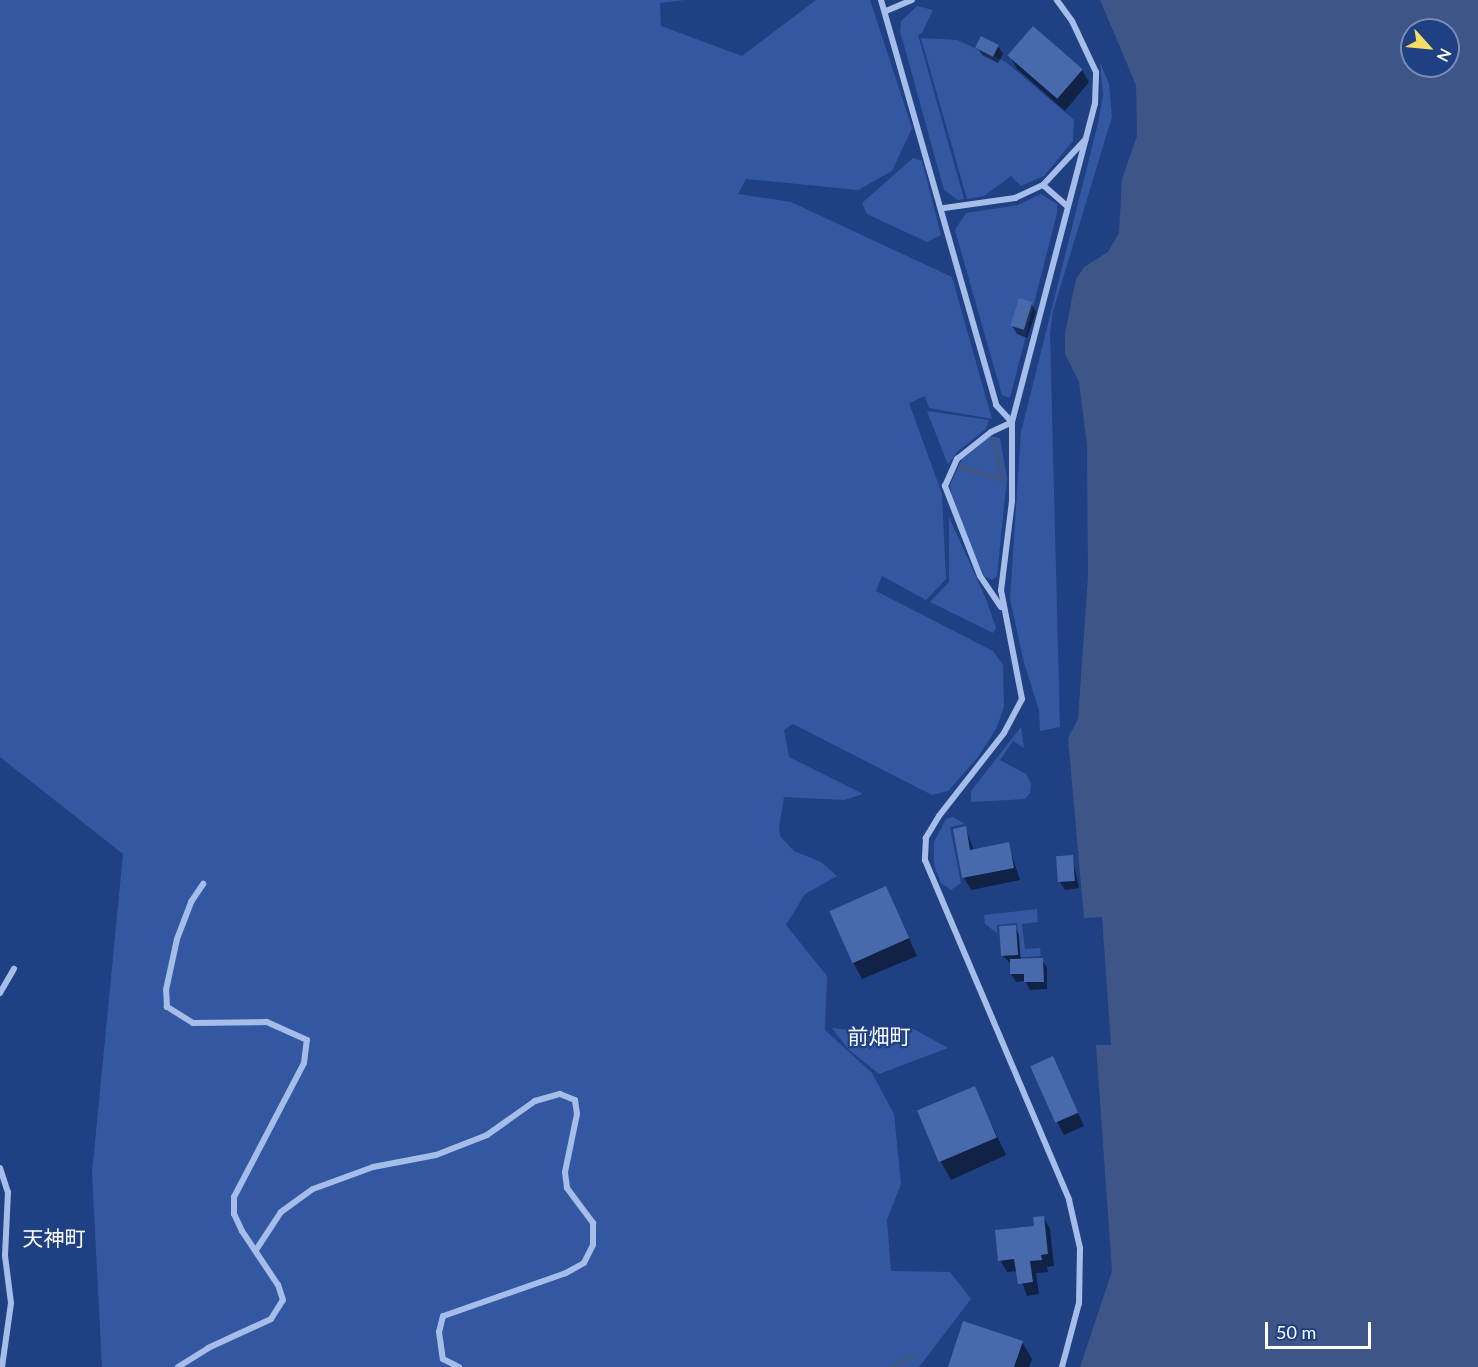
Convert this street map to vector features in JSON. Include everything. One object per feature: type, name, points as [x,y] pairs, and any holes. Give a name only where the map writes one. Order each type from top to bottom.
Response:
[{"type":"street","points":[[881,0],[944,208],[996,405],[1012,422]]},
{"type":"street","points":[[886,11],[912,0]]},
{"type":"street","points":[[1057,0],[1072,21],[1096,72],[1095,104],[1012,422],[1012,501],[1001,590],[1022,699],[1004,733],[939,816],[926,838],[925,860],[1069,1200],[1080,1248],[1078,1303],[1062,1367]]},
{"type":"street","points":[[944,208],[1014,198],[1043,185],[1086,139]]},
{"type":"street","points":[[1043,185],[1068,207]]},
{"type":"street","points":[[1004,610],[980,576],[945,486],[957,459],[991,432],[1012,422]]},
{"type":"street","points":[[178,1367],[208,1348],[276,1316],[283,1300],[234,1214],[234,1197],[240,1178],[304,1063],[307,1040],[267,1022],[193,1023],[167,1007],[165,990],[177,939],[191,902],[203,884]]},
{"type":"street","points":[[0,993],[14,969]]},
{"type":"street","points":[[256,1250],[281,1212],[313,1188],[373,1167],[436,1155],[477,1139],[536,1101],[560,1094],[575,1100],[577,1114],[565,1172],[567,1188],[593,1223],[593,1245],[584,1263],[566,1273],[443,1316],[439,1332],[443,1359],[459,1367]]},
{"type":"street","points":[[0,1168],[8,1192],[5,1256],[11,1303],[2,1367]]},
{"type":"shaded area","points":[[0,0],[685,0],[660,3],[661,26],[742,56],[816,0],[870,0],[912,128],[892,171],[858,190],[746,179],[738,194],[791,202],[952,277],[992,419],[929,408],[925,396],[909,403],[942,494],[946,579],[926,600],[882,576],[876,591],[993,651],[1003,665],[1004,707],[996,729],[978,757],[948,791],[932,795],[793,724],[784,730],[789,757],[863,794],[844,800],[784,797],[779,828],[780,836],[794,851],[821,862],[837,876],[805,894],[786,925],[827,976],[825,1030],[872,1073],[894,1114],[901,1184],[887,1220],[891,1271],[950,1272],[971,1299],[919,1367],[102,1367],[92,1173],[123,854],[0,757]]},
{"type":"shaded area","points":[[1100,0],[1478,0],[1478,1367],[1080,1367],[1112,1271],[1096,1045],[1111,1045],[1102,917],[1084,918],[1068,738],[1078,719],[1088,576],[1087,445],[1079,382],[1065,354],[1065,333],[1076,279],[1084,267],[1108,252],[1119,233],[1122,179],[1137,136],[1136,85]]},
{"type":"shaded area","points":[[917,6],[933,10],[922,33],[918,35],[964,199],[958,200],[944,190],[900,31],[901,21]]},
{"type":"shaded area","points":[[921,38],[957,40],[1006,62],[1074,120],[1073,141],[1044,176],[1021,186],[1011,176],[984,196],[967,199]]},
{"type":"shaded area","points":[[1100,62],[1109,84],[1112,117],[1053,311],[1050,333],[1060,727],[1040,731],[1039,710],[1024,663],[1010,599],[1021,432],[1098,123],[1103,95]]},
{"type":"shaded area","points":[[913,158],[922,161],[941,235],[927,242],[867,214],[862,203]]},
{"type":"shaded area","points":[[1041,194],[1057,204],[1057,213],[1010,398],[1002,395],[955,230],[966,213],[1018,205]]},
{"type":"shaded area","points":[[927,411],[989,420],[986,429],[958,451],[948,465]]},
{"type":"shaded area","points":[[990,436],[1000,438],[1007,478],[997,576],[992,580],[984,576],[953,504],[950,485],[962,459]]},
{"type":"shaded area","points":[[949,517],[986,599],[996,628],[993,633],[930,602],[949,582]]},
{"type":"shaded area","points":[[1021,727],[1024,748],[1013,741],[1000,760],[1026,774],[1031,784],[1030,793],[1025,799],[971,802],[971,791]]},
{"type":"shaded area","points":[[953,817],[965,824],[950,827],[961,883],[951,890],[941,883],[934,865],[934,842],[946,819]]},
{"type":"shaded area","points":[[1037,909],[1038,922],[1022,924],[1025,949],[1040,948],[1041,956],[1020,957],[1017,923],[997,925],[997,933],[985,924],[984,915]]},
{"type":"shaded area","points":[[832,1028],[886,1034],[912,1028],[948,1048],[879,1074],[848,1049]]},
{"type":"building","points":[[1033,26],[1083,69],[1057,99],[1007,55]]},
{"type":"building","points":[[981,36],[999,45],[993,57],[975,48]]},
{"type":"building","points":[[1019,298],[1032,302],[1024,330],[1011,326]]},
{"type":"building","points":[[966,826],[970,850],[1009,842],[1014,868],[962,878],[953,829]]},
{"type":"building","points":[[1073,855],[1075,881],[1058,882],[1056,856]]},
{"type":"building","points":[[886,886],[909,938],[853,963],[829,911]]},
{"type":"building","points":[[1016,925],[1018,955],[1001,956],[999,926]]},
{"type":"building","points":[[1043,958],[1044,982],[1024,982],[1024,974],[1010,974],[1010,959]]},
{"type":"building","points":[[1053,1056],[1078,1113],[1055,1123],[1030,1066]]},
{"type":"building","points":[[975,1086],[997,1138],[939,1162],[917,1111]]},
{"type":"building","points":[[1044,1216],[1048,1254],[1041,1255],[1042,1260],[1030,1261],[1033,1282],[1018,1284],[1014,1259],[998,1261],[995,1230],[1034,1226],[1033,1217]]},
{"type":"building","points":[[963,1321],[1023,1341],[1014,1367],[948,1367]]},
{"type":"waterway","points":[[960,467],[1002,479],[993,440]]},
{"type":"waterway","points":[[891,1367],[915,1354]]},
{"type":"district","name":"前畑町","points":[[879,1036]]},
{"type":"district","name":"天神町","points":[[54,1238]]}]
